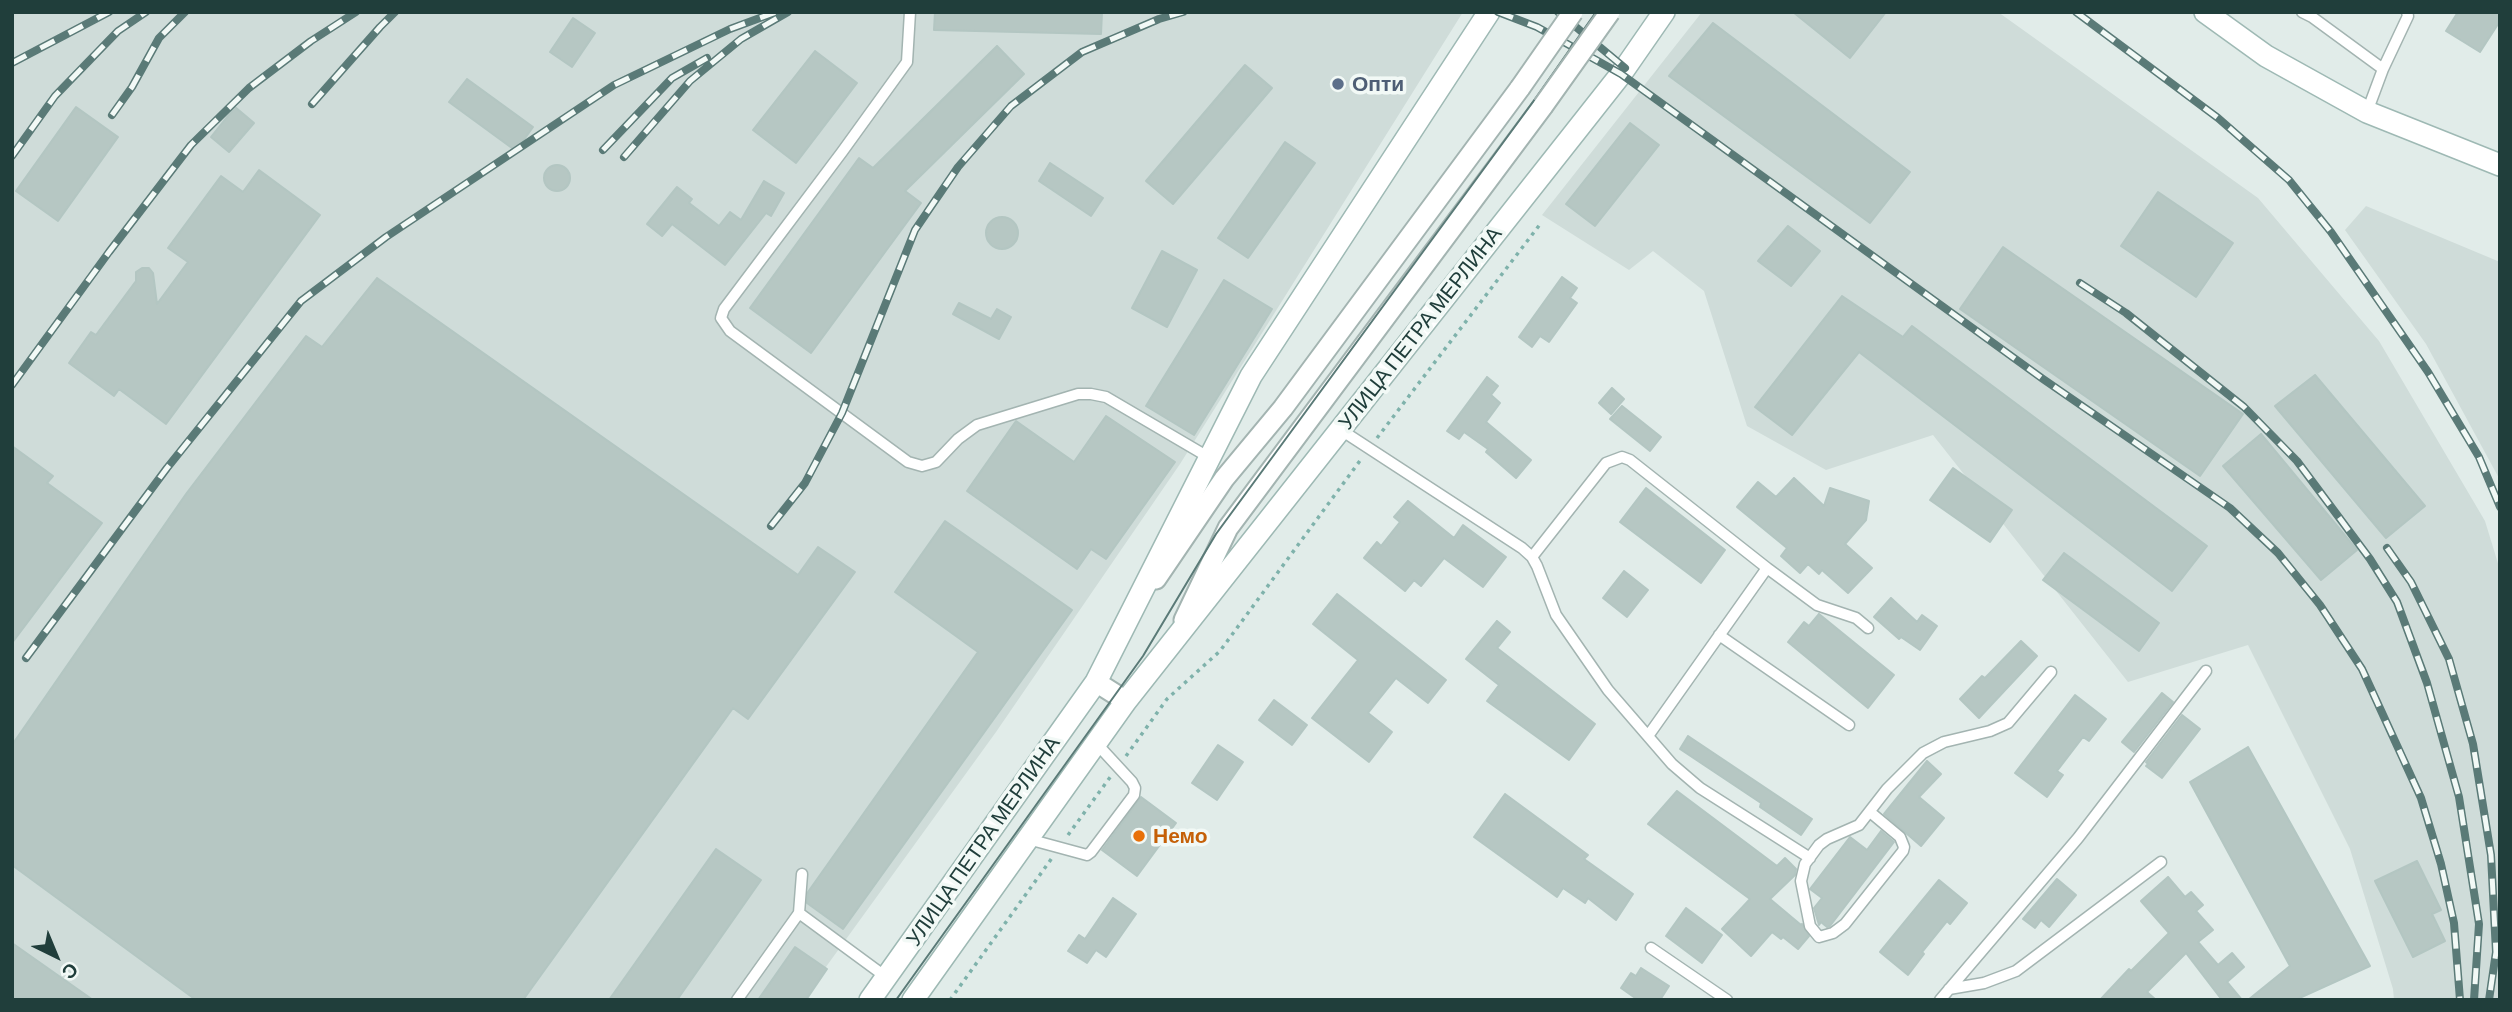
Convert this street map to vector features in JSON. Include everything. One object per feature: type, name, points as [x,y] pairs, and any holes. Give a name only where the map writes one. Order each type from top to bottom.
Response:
[{"type":"main road","name":"УЛИЦА ПЕТРА МЕРЛИНА","points":[[870,1000],[1096,682],[1251,376],[1489,12]]},
{"type":"main road","name":"УЛИЦА ПЕТРА МЕРЛИНА","points":[[913,1000],[1126,701],[1620,74],[1664,12]]},
{"type":"main road","points":[[2205,12],[2266,56],[2367,112],[2500,166]]},
{"type":"street","name":"УЛИЦА ПЕТРА МЕРЛИНА","points":[[1123,629],[1224,480],[1283,408],[1520,88],[1573,12]]},
{"type":"street","name":"УЛИЦА ПЕТРА МЕРЛИНА","points":[[1173,641],[1228,528],[1610,12]]},
{"type":"street","points":[[1096,682],[1126,701]]},
{"type":"lane","points":[[910,12],[907,62],[724,309],[721,318],[730,331],[908,461],[922,467],[936,462],[958,439],[977,425],[1078,394],[1106,397],[1210,458]]},
{"type":"lane","points":[[2302,12],[2312,16],[2383,69]]},
{"type":"lane","points":[[2367,112],[2383,69],[2408,16],[2407,12]]},
{"type":"lane","points":[[1340,429],[1532,557],[1556,615],[1608,690],[1684,776],[1810,858]]},
{"type":"lane","points":[[1532,557],[1606,463],[1622,457],[1630,460],[1817,606],[1856,618],[1868,628]]},
{"type":"lane","points":[[1648,736],[1768,568]]},
{"type":"lane","points":[[1719,635],[1849,725]]},
{"type":"lane","points":[[1940,1000],[2078,838],[2206,671]]},
{"type":"lane","points":[[1870,812],[1900,837],[1905,846],[1903,851],[1845,925],[1833,933],[1819,937],[1810,926],[1802,892],[1803,871],[1810,858],[1827,839],[1859,825],[1894,781],[1923,753],[1944,742],[1990,731],[2008,723],[2051,672]]},
{"type":"lane","points":[[1028,839],[1081,855],[1091,852],[1134,795],[1132,782],[1096,743]]},
{"type":"lane","points":[[1950,989],[1984,983],[2015,971],[2161,862]]},
{"type":"lane","points":[[737,1000],[799,913],[802,874]]},
{"type":"lane","points":[[799,913],[886,977]]},
{"type":"lane","points":[[1651,948],[1727,1000]]},
{"type":"path","points":[[950,1000],[1167,699],[1220,651],[1369,448],[1541,223]]},
{"type":"shaded area","points":[[12,12],[1463,12],[1180,464],[996,732],[802,1000],[12,1000]]},
{"type":"shaded area","points":[[1702,12],[1998,12],[2258,198],[2379,341],[2485,521],[2500,570],[2500,1000],[2394,1000],[2393,989],[2350,849],[2248,645],[2128,682],[1933,435],[1826,470],[1747,426],[1704,291],[1653,251],[1629,270],[1542,215]]},
{"type":"shaded area","points":[[2366,206],[2500,262],[2500,480],[2426,344],[2345,230]]},
{"type":"building","points":[[935,12],[1102,12],[1101,34],[934,30]]},
{"type":"building","points":[[1793,12],[1886,12],[1850,58]]},
{"type":"building","points":[[2458,12],[2500,12],[2500,21],[2480,52],[2446,31]]},
{"type":"building","points":[[573,18],[595,33],[572,67],[550,52]]},
{"type":"building","points":[[1713,23],[1910,172],[1870,223],[1669,76]]},
{"type":"building","points":[[997,46],[1024,74],[905,191],[921,203],[811,353],[750,308],[859,158],[873,168]]},
{"type":"building","points":[[815,51],[857,83],[796,163],[753,130]]},
{"type":"building","points":[[1245,65],[1272,88],[1173,204],[1146,181]]},
{"type":"building","points":[[467,79],[533,127],[516,151],[449,102]]},
{"type":"building","points":[[76,107],[118,137],[58,221],[16,191]]},
{"type":"building","points":[[235,107],[254,123],[229,152],[211,137]]},
{"type":"building","points":[[1630,123],[1659,145],[1595,226],[1566,204]]},
{"type":"building","points":[[1285,142],[1315,163],[1248,258],[1218,238]]},
{"type":"building","points":[[1050,163],[1103,198],[1091,216],[1039,181]]},
{"type":"building","points":[[557,165],[566,169],[570,178],[566,187],[557,191],[548,187],[544,178],[548,169]]},
{"type":"building","points":[[259,170],[320,215],[166,424],[119,389],[114,396],[69,363],[91,332],[96,335],[136,281],[136,272],[142,268],[149,268],[153,273],[157,304],[188,262],[168,248],[221,176],[243,192]]},
{"type":"building","points":[[764,181],[784,193],[771,216],[766,213],[725,265],[672,224],[662,236],[647,224],[677,187],[692,199],[689,203],[719,226],[730,212],[741,220]]},
{"type":"building","points":[[2158,192],[2233,243],[2196,297],[2121,246]]},
{"type":"building","points":[[1002,217],[1013,222],[1018,233],[1013,244],[1002,249],[991,244],[986,233],[991,222]]},
{"type":"building","points":[[1788,226],[1820,251],[1791,286],[1758,261]]},
{"type":"building","points":[[2003,247],[2243,414],[2200,476],[1960,309]]},
{"type":"building","points":[[1162,251],[1197,270],[1167,327],[1132,308]]},
{"type":"building","points":[[1562,277],[1577,288],[1570,298],[1577,303],[1549,342],[1540,336],[1532,347],[1519,337]]},
{"type":"building","points":[[377,278],[798,575],[818,547],[855,572],[748,719],[733,708],[523,1000],[196,1000],[12,865],[12,745],[186,494],[306,336],[322,347]]},
{"type":"building","points":[[1224,280],[1272,309],[1194,435],[1146,406]]},
{"type":"building","points":[[1842,296],[1903,337],[1912,326],[2207,546],[2172,591],[1859,352],[1792,435],[1755,407]]},
{"type":"building","points":[[959,303],[991,319],[997,309],[1011,317],[999,339],[953,314]]},
{"type":"building","points":[[2315,375],[2425,506],[2386,538],[2275,406]]},
{"type":"building","points":[[1487,377],[1498,386],[1491,395],[1500,403],[1486,422],[1531,460],[1516,478],[1486,452],[1488,449],[1464,432],[1459,439],[1447,431]]},
{"type":"building","points":[[1612,388],[1624,399],[1611,414],[1599,403]]},
{"type":"building","points":[[1622,406],[1661,437],[1650,451],[1610,419]]},
{"type":"building","points":[[1106,416],[1175,462],[1106,559],[1091,549],[1077,569],[967,491],[1016,421],[1074,462]]},
{"type":"building","points":[[2261,434],[2357,550],[2321,580],[2223,466]]},
{"type":"building","points":[[12,446],[53,476],[47,483],[102,523],[12,643]]},
{"type":"building","points":[[1953,468],[2012,510],[1990,542],[1930,500]]},
{"type":"building","points":[[1794,478],[1824,506],[1830,488],[1869,501],[1866,520],[1845,544],[1872,568],[1848,593],[1822,570],[1819,574],[1808,564],[1800,573],[1781,556],[1787,548],[1737,507],[1758,482],[1776,497]]},
{"type":"building","points":[[1646,488],[1725,550],[1701,583],[1620,522]]},
{"type":"building","points":[[1408,501],[1454,538],[1463,525],[1506,557],[1483,587],[1444,558],[1421,586],[1414,580],[1405,591],[1364,558],[1377,542],[1381,546],[1400,522],[1394,517]]},
{"type":"building","points":[[945,521],[1072,610],[843,929],[807,903],[808,892],[978,652],[895,592]]},
{"type":"building","points":[[2064,553],[2159,623],[2139,651],[2043,580]]},
{"type":"building","points":[[1624,571],[1648,590],[1627,617],[1603,598]]},
{"type":"building","points":[[1337,594],[1446,680],[1428,703],[1396,678],[1368,713],[1392,732],[1369,762],[1312,718],[1358,660],[1313,624]]},
{"type":"building","points":[[1891,598],[1917,622],[1922,615],[1937,626],[1920,650],[1901,637],[1899,639],[1874,617]]},
{"type":"building","points":[[1819,614],[1894,675],[1868,708],[1788,642],[1804,622],[1809,626]]},
{"type":"building","points":[[1497,621],[1510,632],[1497,648],[1595,724],[1569,760],[1487,701],[1499,685],[1466,659]]},
{"type":"building","points":[[2021,641],[2037,656],[1979,718],[1960,699]]},
{"type":"building","points":[[2162,693],[2173,702],[2134,752],[2122,742]]},
{"type":"building","points":[[2075,695],[2106,719],[2089,741],[2083,737],[2057,771],[2063,775],[2047,797],[2015,773]]},
{"type":"building","points":[[1274,700],[1307,725],[1292,745],[1259,720]]},
{"type":"building","points":[[2182,715],[2200,729],[2162,778],[2146,766],[2146,762]]},
{"type":"building","points":[[1688,736],[1812,819],[1801,835],[1760,807],[1761,803],[1680,749]]},
{"type":"building","points":[[1218,745],[1243,762],[1217,800],[1192,783]]},
{"type":"building","points":[[2248,747],[2370,966],[2295,1000],[2248,1000],[2290,966],[2190,782]]},
{"type":"building","points":[[1927,761],[1941,774],[1919,797],[1944,818],[1921,846],[1884,814]]},
{"type":"building","points":[[1677,791],[1777,866],[1785,858],[1796,869],[1795,875],[1770,899],[1802,924],[1809,936],[1798,949],[1772,932],[1751,956],[1722,929],[1750,899],[1648,824]]},
{"type":"building","points":[[1505,794],[1588,855],[1584,859],[1633,894],[1616,920],[1588,898],[1585,903],[1563,888],[1557,897],[1474,837]]},
{"type":"building","name":"Немо","points":[[1141,797],[1176,823],[1137,876],[1102,850]]},
{"type":"building","points":[[1881,831],[1894,842],[1830,926],[1827,927],[1821,922],[1819,925],[1814,908],[1822,898],[1810,889],[1850,837],[1867,850]]},
{"type":"building","points":[[716,849],[761,880],[677,1000],[609,1000]]},
{"type":"building","points":[[2417,861],[2441,910],[2432,914],[2445,941],[2413,957],[2375,881]]},
{"type":"building","points":[[2168,877],[2185,897],[2191,892],[2203,905],[2196,911],[2213,930],[2198,942],[2218,965],[2232,953],[2244,967],[2227,982],[2242,1000],[2222,1000],[2186,953],[2147,992],[2156,1000],[2100,1000],[2169,933],[2141,901]]},
{"type":"building","points":[[2057,879],[2076,895],[2049,927],[2041,920],[2035,928],[2023,919]]},
{"type":"building","points":[[1939,880],[1967,903],[1950,924],[1947,921],[1922,952],[1924,954],[1908,975],[1880,952]]},
{"type":"building","points":[[1113,898],[1136,914],[1106,957],[1096,950],[1087,963],[1068,951],[1079,935],[1085,939]]},
{"type":"building","points":[[1686,908],[1722,935],[1702,963],[1666,936]]},
{"type":"building","points":[[12,943],[93,1000],[12,1000]]},
{"type":"building","points":[[795,947],[827,969],[806,1000],[758,1000]]},
{"type":"building","points":[[1641,968],[1669,986],[1660,1000],[1638,1000],[1621,988],[1631,973],[1636,976]]},
{"type":"tram line","points":[[896,1000],[1143,656],[1216,534],[1596,12]]},
{"type":"railway","points":[[12,63],[109,12]]},
{"type":"railway","points":[[12,156],[55,96],[118,31],[146,12]]},
{"type":"railway","points":[[112,115],[132,87],[159,38],[185,12]]},
{"type":"railway","points":[[12,385],[191,145],[249,88],[311,41],[356,12]]},
{"type":"railway","points":[[312,104],[395,12]]},
{"type":"railway","points":[[26,658],[167,468],[301,301],[386,237],[614,85],[730,29],[776,12]]},
{"type":"railway","points":[[624,157],[690,81],[741,39],[788,12]]},
{"type":"railway","points":[[771,526],[805,483],[842,413],[915,230],[958,167],[1011,106],[1082,52],[1159,19],[1183,12]]},
{"type":"railway","points":[[1498,12],[1537,27],[1621,74],[2043,379],[2230,508],[2278,553],[2320,605],[2362,669],[2421,798],[2441,864],[2454,923],[2460,1000]]},
{"type":"railway","points":[[1558,12],[1625,68]]},
{"type":"railway","points":[[2076,12],[2218,118],[2289,180],[2331,232],[2428,372],[2479,457],[2500,507]]},
{"type":"railway","points":[[603,150],[672,78],[707,58]]},
{"type":"railway","points":[[2080,283],[2126,313],[2244,407],[2297,461],[2370,559],[2397,602],[2427,683],[2459,797],[2479,924],[2474,1000]]},
{"type":"railway","points":[[2387,548],[2411,582],[2449,659],[2473,744],[2491,855],[2496,952],[2489,1000]]},
{"type":"place","name":"Опти","points":[[1338,84]]},
{"type":"place","name":"Немо","points":[[1139,836]]}]
